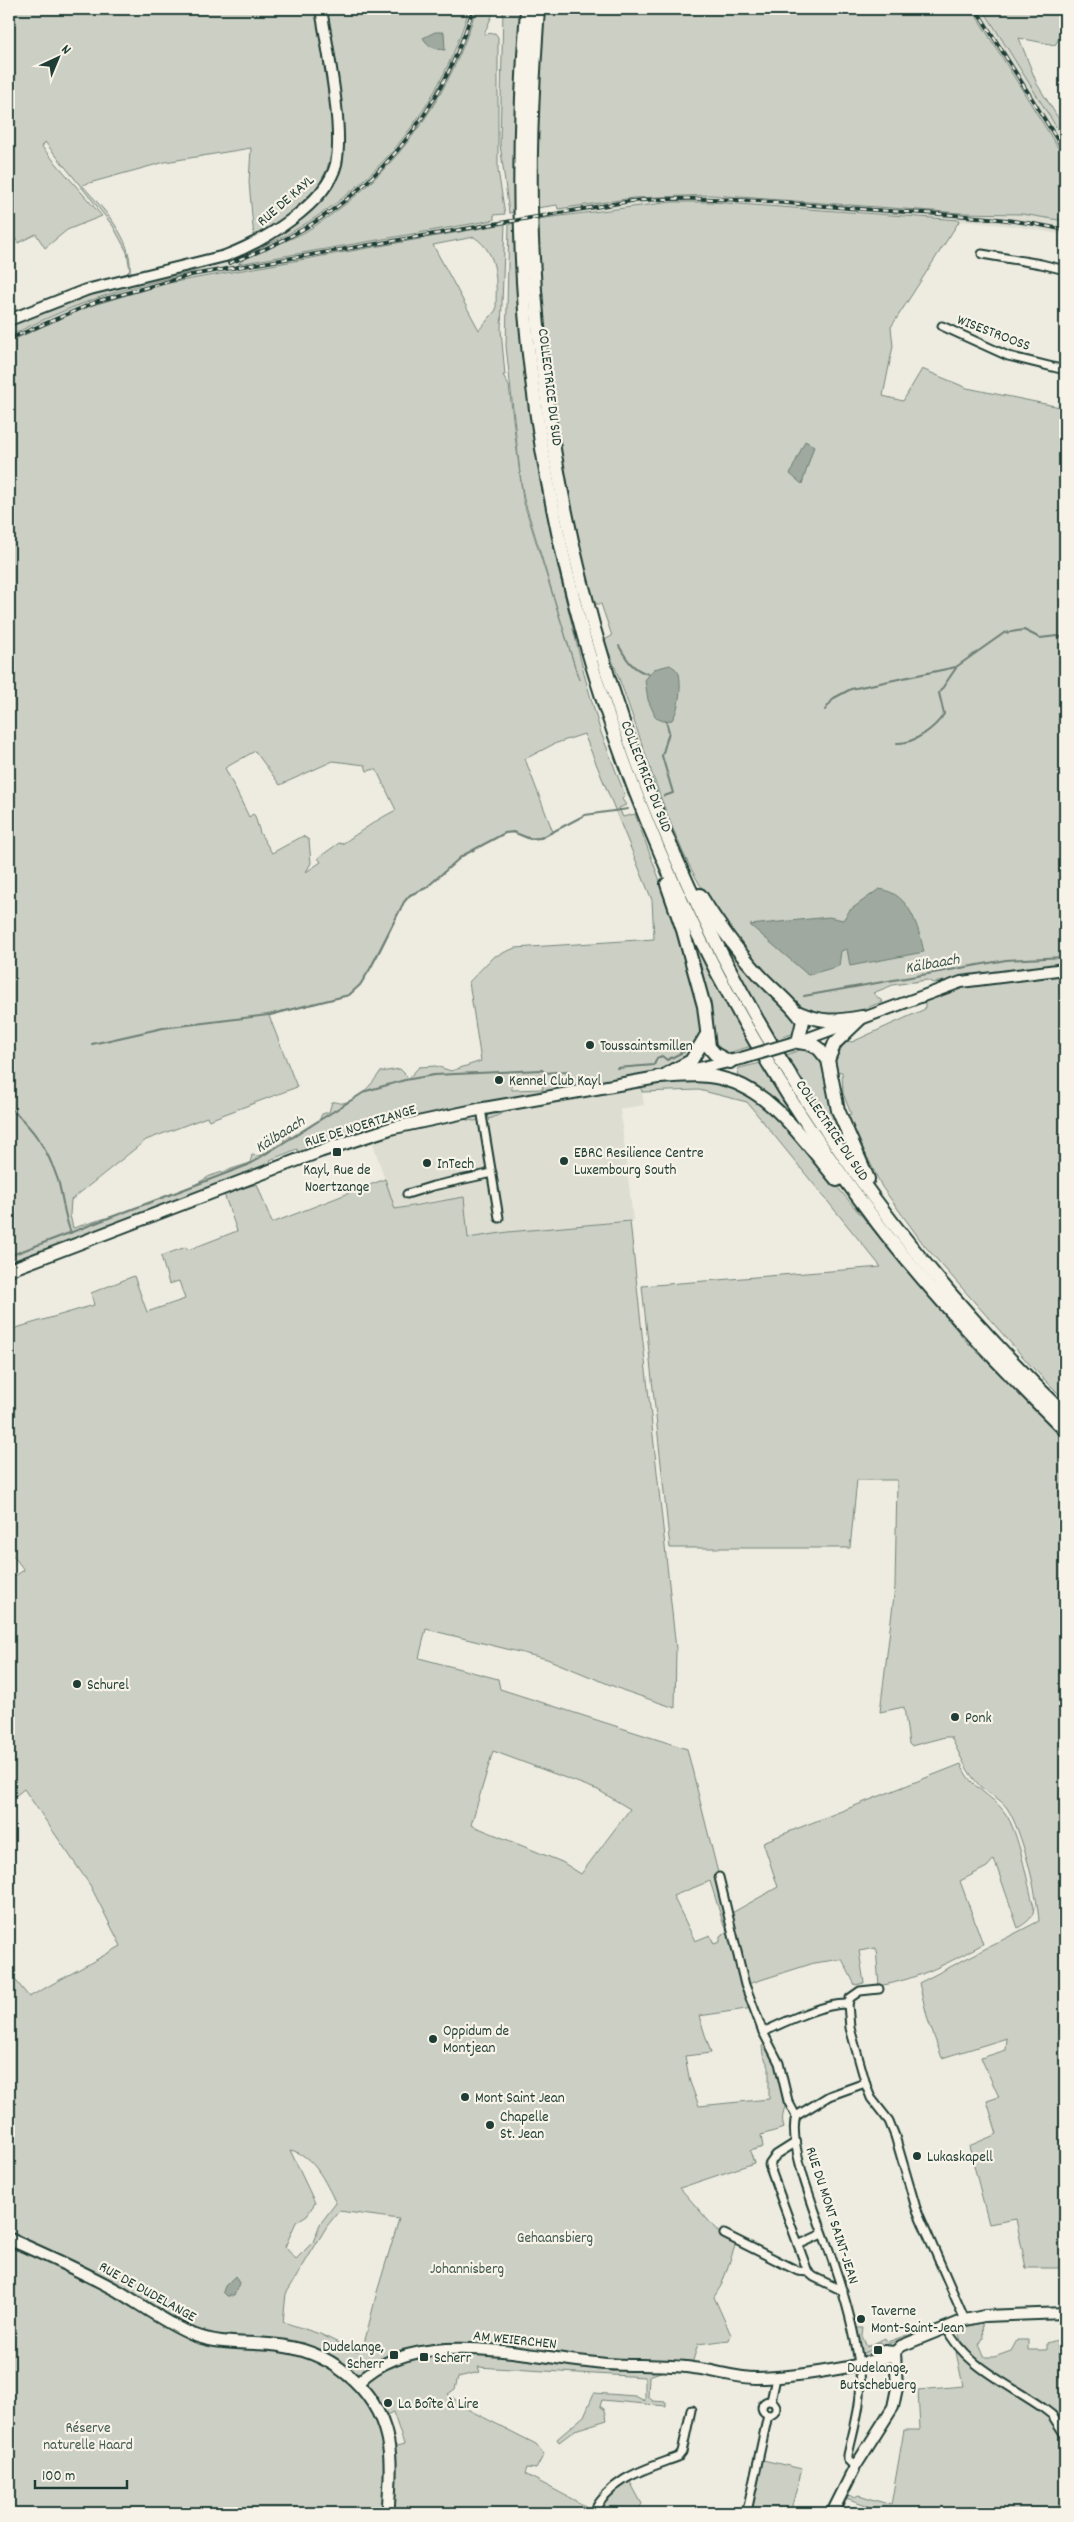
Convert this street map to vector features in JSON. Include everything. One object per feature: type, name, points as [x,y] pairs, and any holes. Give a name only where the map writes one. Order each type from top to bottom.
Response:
[{"type":"highway","name":"COLLECTRICE DU SUD","points":[[527,9],[522,78],[520,203],[522,267],[532,379],[557,527],[584,637],[600,696],[648,828],[737,1008],[804,1119],[973,1336],[1065,1430]]},
{"type":"highway","name":"COLLECTRICE DU SUD","points":[[538,9],[530,158],[532,252],[542,372],[571,542],[598,647],[636,761],[668,841],[709,931],[780,1060],[885,1223],[967,1313],[1065,1414]]},
{"type":"highway","points":[[648,828],[704,1006],[706,1036],[709,1047],[715,1054],[736,1060],[733,1072],[736,1082]]},
{"type":"highway","points":[[668,841],[701,896],[736,948],[770,987],[798,1012],[815,1020],[832,1022],[862,1017]]},
{"type":"highway","points":[[798,1012],[803,1022],[795,1042],[812,1044],[820,1049],[828,1060]]},
{"type":"highway","points":[[862,1017],[834,1043],[828,1060],[830,1080],[846,1132],[862,1169],[884,1205],[885,1223]]},
{"type":"highway","points":[[658,1078],[681,1068],[691,1061],[706,1036]]},
{"type":"highway","points":[[658,1078],[706,1076],[736,1082],[765,1101],[782,1116],[861,1209],[885,1223]]},
{"type":"main road","name":"RUE DE KAYL","points":[[9,320],[79,292],[225,256],[252,245],[295,215],[328,182],[336,163],[337,132],[321,9]]},
{"type":"main road","points":[[795,1042],[961,982],[1065,969]]},
{"type":"main road","name":"RUE DE NOERTZANGE","points":[[9,1270],[321,1151],[392,1128],[481,1108],[658,1078],[736,1060],[795,1042]]},
{"type":"main road","name":"RUE DE DUDELANGE","points":[[9,2239],[90,2276],[180,2329],[221,2342],[301,2349],[329,2361],[358,2383],[376,2409],[387,2439],[390,2460],[388,2513]]},
{"type":"main road","points":[[832,2513],[854,2467],[893,2407],[897,2388],[894,2354],[901,2346],[965,2320],[1004,2314],[1065,2313]]},
{"type":"main road","name":"AM WEIERCHEN","points":[[358,2383],[376,2367],[391,2360],[429,2351],[462,2348],[605,2364],[691,2367],[753,2378],[776,2378]]},
{"type":"main road","points":[[776,2378],[843,2368],[859,2364],[882,2352],[894,2354]]},
{"type":"street","points":[[982,254],[1065,270]]},
{"type":"street","name":"WISESTROOSS","points":[[942,326],[1008,356],[1065,370]]},
{"type":"street","points":[[481,1108],[499,1218]]},
{"type":"street","points":[[407,1194],[432,1186],[492,1173]]},
{"type":"street","name":"RUE DU MONT SAINT-JEAN","points":[[719,1877],[737,1960],[763,2032],[779,2063],[788,2101],[796,2116],[793,2126],[796,2143],[822,2234],[843,2291],[859,2364],[860,2396],[848,2454],[848,2460],[854,2467]]},
{"type":"street","points":[[879,1989],[854,1994],[848,2004],[848,2016],[865,2083],[871,2098],[889,2122],[895,2136],[916,2208],[965,2320]]},
{"type":"street","points":[[763,2032],[792,2019],[835,2005],[848,2004]]},
{"type":"street","points":[[796,2116],[829,2096],[865,2083]]},
{"type":"street","points":[[796,2143],[776,2154],[769,2165],[808,2272],[814,2278],[843,2291]]},
{"type":"street","points":[[724,2234],[798,2271],[808,2272]]},
{"type":"street","points":[[798,2245],[822,2234]]},
{"type":"street","points":[[946,2327],[953,2341],[963,2354],[1052,2415],[1065,2435]]},
{"type":"street","points":[[742,2513],[748,2507],[768,2415],[776,2409],[770,2401],[776,2378]]},
{"type":"street","points":[[593,2513],[612,2486],[627,2476],[678,2458],[682,2452],[691,2410]]},
{"type":"street","points":[[725,2513],[732,2513]]},
{"type":"shaded area","points":[[469,9],[476,9],[468,38],[448,82],[426,118],[393,158],[365,186],[318,223],[278,245],[237,262],[494,220],[495,226],[163,284],[80,309],[9,342],[9,336],[77,305],[236,257],[273,242],[297,230],[338,204],[390,155],[420,116],[442,78],[462,34]]},
{"type":"shaded area","points":[[972,9],[983,9],[1065,141],[1065,159]]},
{"type":"shaded area","points":[[435,32],[444,32],[445,50],[432,47],[423,38]]},
{"type":"shaded area","points":[[672,195],[712,195],[960,213],[1022,214],[1065,221],[1065,235],[1015,226],[874,213],[672,202],[559,215],[558,209],[633,198]]},
{"type":"shaded area","points":[[805,441],[814,446],[802,484],[790,474]]},
{"type":"shaded area","points":[[670,665],[679,674],[679,698],[672,720],[663,721],[656,718],[648,700],[645,680],[654,669]]},
{"type":"shaded area","points":[[879,889],[890,892],[898,897],[911,912],[924,952],[850,966],[847,949],[841,951],[839,966],[808,975],[750,925],[829,917],[843,920],[850,910]]},
{"type":"shaded area","points":[[641,1085],[644,1105],[620,1109],[633,1220],[468,1238],[443,1199],[394,1209],[372,1140],[462,1119],[474,1121],[492,1118],[507,1111]]},
{"type":"shaded area","points":[[235,2276],[239,2283],[234,2296],[227,2296],[223,2292],[225,2286]]},
{"type":"green space","points":[[9,9],[318,9],[332,109],[333,146],[327,169],[317,188],[275,227],[255,240],[222,253],[130,276],[127,273],[130,270],[127,252],[113,226],[45,142],[42,147],[102,216],[67,230],[45,248],[36,234],[18,243],[9,228]],"holes":[[[251,148],[249,182],[254,239],[223,250],[137,272],[130,272],[130,259],[127,247],[115,225],[82,185],[165,162]]]},
{"type":"green space","points":[[324,9],[469,9],[454,52],[434,92],[411,128],[384,161],[352,190],[318,216],[280,238],[222,263],[126,289],[84,303],[9,336],[9,324],[57,303],[236,255],[325,193],[335,182],[343,159],[337,91]]},
{"type":"green space","points":[[476,9],[495,9],[484,34],[495,33],[498,37],[498,170],[505,214],[494,215],[494,220],[238,264],[248,257],[305,232],[335,212],[389,164],[412,137],[450,76]]},
{"type":"green space","points":[[503,9],[521,9],[515,110],[515,212],[509,213],[500,144]]},
{"type":"green space","points":[[545,9],[972,9],[1065,159],[1065,221],[1022,214],[960,213],[712,195],[633,198],[558,209],[557,205],[537,208],[538,108]]},
{"type":"green space","points":[[983,9],[1065,9],[1065,28],[1055,45],[1019,38],[1037,84],[1065,129],[1065,141]]},
{"type":"green space","points":[[672,202],[711,202],[960,220],[891,327],[893,346],[883,396],[903,401],[922,369],[967,388],[1065,408],[1065,965],[980,974],[933,983],[927,980],[893,985],[873,993],[883,1002],[843,1016],[832,1017],[822,1015],[806,1009],[793,999],[760,965],[722,919],[690,868],[661,798],[604,640],[612,636],[601,604],[593,604],[556,421],[542,310],[537,219]]},
{"type":"green space","points":[[515,223],[519,319],[540,480],[558,568],[600,730],[625,795],[622,799],[626,805],[619,808],[623,817],[635,814],[675,921],[702,1012],[701,1036],[695,1050],[677,1066],[618,1090],[507,1111],[492,1118],[474,1121],[462,1119],[388,1135],[391,1128],[389,1122],[299,1153],[297,1149],[270,1160],[273,1166],[43,1254],[41,1250],[9,1262],[9,342],[80,309],[163,284],[505,224],[501,330],[505,375],[503,375],[509,386],[523,500],[579,680],[524,499],[521,481],[506,346],[509,224]],"holes":[[[474,237],[488,252],[495,270],[496,310],[479,330],[433,245]],[[584,734],[652,900],[654,939],[515,948],[493,957],[469,982],[481,1061],[451,1071],[436,1066],[419,1067],[409,1078],[400,1069],[380,1072],[369,1087],[354,1099],[343,1103],[332,1102],[329,1112],[322,1114],[319,1121],[293,1138],[286,1134],[283,1143],[258,1156],[252,1155],[250,1163],[210,1176],[196,1184],[126,1212],[73,1228],[70,1215],[71,1200],[146,1140],[207,1117],[209,1120],[297,1087],[269,1016],[349,995],[365,978],[404,902],[410,895],[426,888],[462,856],[505,833],[537,838],[553,832],[525,759],[554,744]],[[255,751],[280,785],[333,761],[365,765],[367,771],[376,769],[396,810],[342,844],[339,843],[318,858],[321,862],[306,872],[311,863],[309,840],[303,836],[272,853],[260,833],[255,816],[253,814],[249,817],[225,768]],[[511,1076],[542,1076],[543,1089],[512,1090]]]},
{"type":"green space","points":[[718,935],[796,1015],[798,1030],[792,1034],[775,1039]]},
{"type":"green space","points":[[699,949],[752,1046],[724,1054],[715,1047],[693,952]]},
{"type":"green space","points":[[1065,974],[1065,1400],[1031,1366],[924,1245],[882,1187],[847,1116],[851,1114],[843,1093],[842,1072],[835,1071],[836,1053],[848,1041],[852,1042],[925,1009],[925,1002],[938,993],[984,983]]},
{"type":"green space","points":[[807,1047],[822,1056],[849,1149],[846,1151],[784,1056]]},
{"type":"green space","points":[[761,1063],[800,1124],[796,1126],[737,1075],[739,1068]]},
{"type":"green space","points":[[687,1079],[730,1084],[766,1106],[804,1147],[967,1342],[1065,1438],[1065,2268],[1026,2268],[1016,2219],[989,2224],[969,2146],[997,2134],[987,2101],[999,2097],[981,2058],[1006,2050],[1007,2038],[942,2058],[928,2020],[919,1983],[1039,1921],[1028,1862],[1013,1818],[1007,1808],[975,1781],[951,1737],[911,1746],[909,1744],[904,1707],[880,1712],[895,1587],[897,1480],[857,1480],[850,1548],[670,1548],[642,1286],[881,1267],[747,1102],[699,1090],[642,1092],[641,1085]]},
{"type":"green space","points":[[385,1179],[395,1209],[464,1197],[468,1238],[508,1232],[630,1221],[676,1649],[675,1708],[625,1691],[547,1659],[426,1629],[419,1658],[498,1679],[500,1689],[687,1749],[719,1877],[728,1923],[724,1926],[710,1881],[673,1896],[695,1941],[710,1935],[714,1944],[720,1942],[720,1936],[730,1929],[753,2008],[699,2016],[711,2053],[685,2056],[690,2082],[699,2106],[769,2099],[769,2067],[763,2055],[762,2046],[768,2041],[784,2080],[788,2101],[783,2114],[784,2128],[761,2135],[763,2147],[750,2151],[754,2163],[680,2188],[721,2235],[736,2243],[722,2284],[714,2297],[731,2335],[729,2340],[698,2344],[691,2367],[678,2366],[649,2376],[648,2397],[653,2401],[666,2402],[666,2406],[602,2400],[600,2406],[605,2410],[607,2420],[575,2430],[559,2442],[557,2439],[584,2416],[594,2393],[635,2396],[645,2401],[645,2377],[478,2367],[480,2372],[458,2377],[455,2389],[448,2394],[469,2410],[536,2444],[544,2454],[536,2469],[527,2468],[525,2474],[589,2508],[587,2513],[9,2513],[9,1972],[29,1997],[121,1946],[90,1885],[24,1789],[9,1801],[9,1580],[24,1570],[9,1550],[9,1330],[94,1305],[91,1293],[134,1276],[147,1312],[185,1299],[179,1281],[169,1284],[161,1256],[186,1247],[188,1250],[237,1231],[224,1194],[257,1184],[272,1223]],"holes":[[[493,1751],[598,1790],[630,1809],[581,1874],[562,1862],[471,1825]],[[290,2150],[306,2157],[312,2163],[323,2178],[336,2203],[320,2224],[313,2242],[296,2259],[285,2247],[296,2222],[307,2215],[315,2203]],[[339,2211],[399,2219],[377,2292],[363,2348],[357,2352],[320,2334],[283,2322],[286,2294],[327,2226]],[[393,2412],[404,2444],[389,2448],[380,2418]]]},
{"type":"green space","points":[[961,1764],[975,1785],[999,1806],[1010,1821],[1018,1844],[1034,1907],[1029,1919],[1018,1928],[994,1859],[987,1867],[960,1881],[983,1944],[957,1958],[933,1970],[908,1979],[879,1986],[876,1948],[859,1951],[864,1983],[855,1985],[842,1959],[814,1963],[748,1984],[730,1914],[778,1887],[763,1842]]},
{"type":"green space","points":[[982,2323],[983,2338],[979,2345],[985,2357],[994,2357],[1011,2351],[1017,2340],[1028,2340],[1028,2350],[1047,2350],[1047,2343],[1057,2340],[1062,2388],[1065,2388],[1065,2513],[889,2513],[846,2498],[847,2494],[854,2497],[859,2495],[891,2505],[904,2430],[920,2430],[918,2390],[963,2386],[956,2352],[973,2364],[973,2359],[964,2351],[959,2334],[962,2328]]},
{"type":"green space","points":[[856,2328],[863,2328],[862,2336],[867,2347],[885,2338],[887,2342],[910,2334],[908,2328],[913,2332],[912,2335],[883,2346],[881,2342],[876,2344],[877,2348],[861,2354]]},
{"type":"green space","points":[[763,2460],[802,2469],[790,2513],[751,2513]]},
{"type":"green space","points":[[629,2480],[642,2504],[636,2513],[598,2513],[607,2497]]},
{"type":"waterway","points":[[825,710],[834,698],[851,689],[956,667],[1004,633],[1024,630],[1040,638],[1057,636],[1065,638]]},
{"type":"waterway","points":[[619,646],[630,663],[648,674]]},
{"type":"waterway","points":[[897,743],[904,743],[924,734],[944,714],[939,693],[956,668]]},
{"type":"waterway","points":[[664,796],[673,793],[662,756],[669,732],[666,721]]},
{"type":"waterway","points":[[92,1044],[163,1028],[268,1015],[349,995],[360,985],[370,969],[404,902],[410,895],[426,888],[462,856],[505,833],[513,832],[530,839],[541,838],[585,815],[628,809]]},
{"type":"waterway","name":"Kälbaach","points":[[804,996],[1006,960],[1065,957]]},
{"type":"waterway","name":"Kälbaach","points":[[617,1068],[654,1065],[657,1058],[662,1056],[667,1060],[685,1051]]},
{"type":"waterway","name":"Kälbaach","points":[[9,1256],[248,1165],[366,1091],[405,1080],[434,1075],[542,1070],[545,1073],[568,1071]]},
{"type":"waterway","points":[[9,1107],[33,1131],[49,1158],[58,1180],[71,1233]]},
{"type":"railway","points":[[229,263],[273,245],[313,223],[350,197],[383,166],[412,132],[436,95],[457,54],[473,9]]},
{"type":"railway","points":[[976,9],[1065,152]]},
{"type":"railway","points":[[9,339],[98,301],[191,275],[631,201],[661,199],[752,201],[970,216],[1042,225],[1065,230]]},
{"type":"place","name":"Toussaintsmillen","points":[[590,1045]]},
{"type":"place","name":"Kennel Club Kayl","points":[[499,1080]]},
{"type":"place","name":"Kayl, Rue de Noertzange","points":[[337,1152]]},
{"type":"place","name":"EBRC Resilience Centre Luxembourg South","points":[[564,1161]]},
{"type":"place","name":"InTech","points":[[427,1163]]},
{"type":"place","name":"Schurel","points":[[77,1684]]},
{"type":"place","name":"Ponk","points":[[955,1717]]},
{"type":"place","name":"Oppidum de Montjean","points":[[433,2039]]},
{"type":"place","name":"Mont Saint Jean","points":[[465,2097]]},
{"type":"place","name":"Chapelle St. Jean","points":[[490,2125]]},
{"type":"place","name":"Lukaskapell","points":[[917,2156]]},
{"type":"place","name":"Taverne Mont-Saint-Jean","points":[[861,2319]]},
{"type":"place","name":"Dudelange, Butschebuerg","points":[[878,2350]]},
{"type":"place","name":"Dudelange, Scherr","points":[[394,2355]]},
{"type":"place","name":"Scherr","points":[[424,2357]]},
{"type":"place","name":"La Boîte à Lire","points":[[388,2403]]},
{"type":"park label","name":"Gehaansbierg","points":[[555,2237]]},
{"type":"park label","name":"Johannisberg","points":[[467,2268]]},
{"type":"park label","name":"Réserve naturelle Haard","points":[[88,2436]]}]
